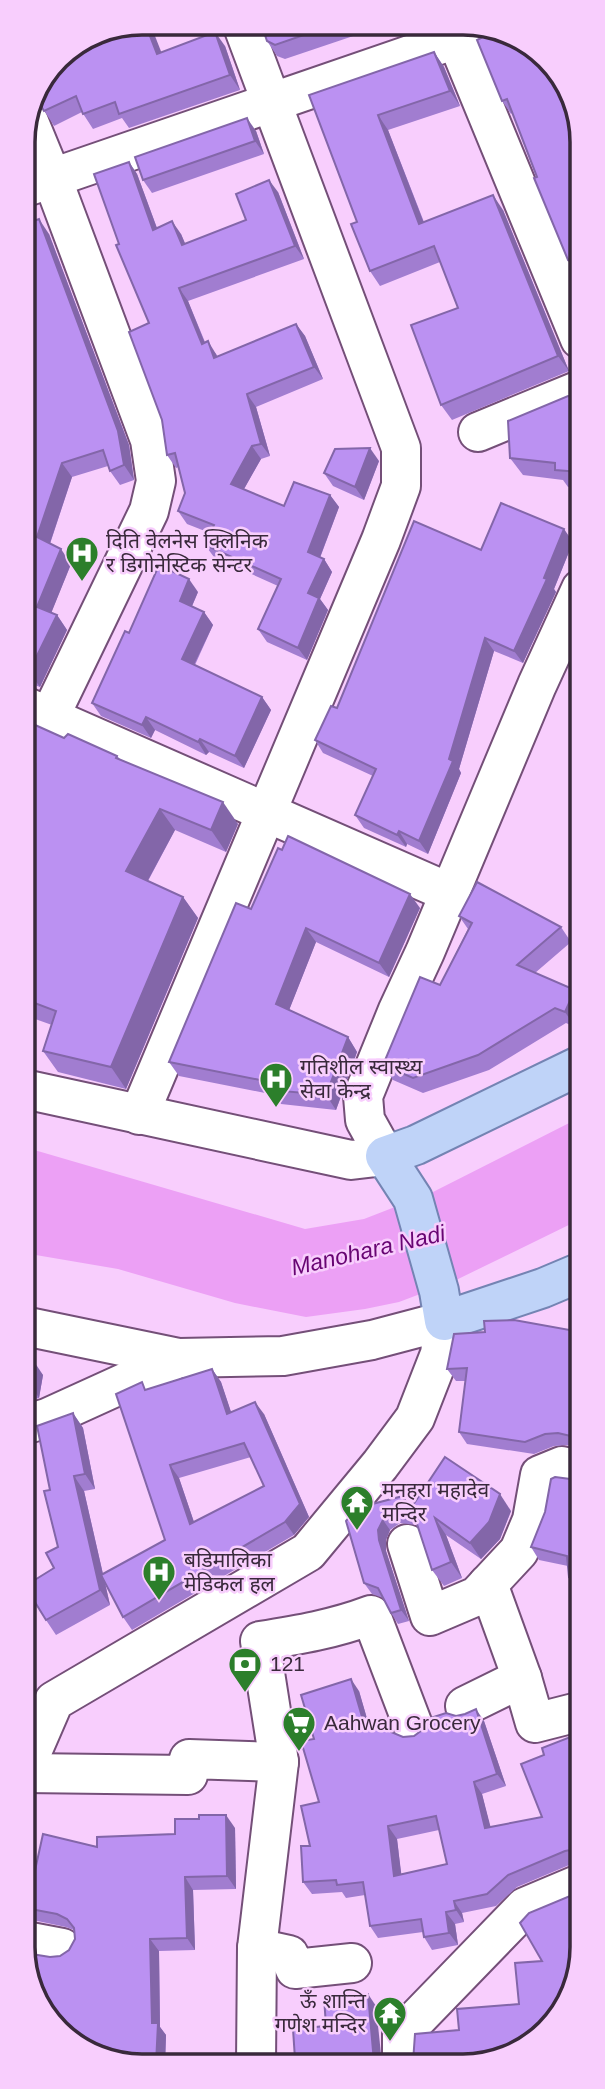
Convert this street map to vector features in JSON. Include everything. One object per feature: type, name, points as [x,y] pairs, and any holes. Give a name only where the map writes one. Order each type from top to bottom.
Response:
[{"type":"main road","points":[[570,1070],[448,1130],[385,1156],[413,1199],[442,1306],[543,1288],[570,1277]]},
{"type":"street","points":[[139,1115],[381,540],[401,486],[401,448],[246,35]]},
{"type":"street","points":[[38,183],[455,35]]},
{"type":"street","points":[[468,35],[570,312]]},
{"type":"street","points":[[35,163],[38,183],[150,440],[156,481],[149,511],[35,713]]},
{"type":"street","points":[[478,432],[570,394]]},
{"type":"street","points":[[35,1091],[351,1160],[385,1156],[365,1120],[363,1096],[570,612]]},
{"type":"street","points":[[35,718],[266,812],[450,893]]},
{"type":"street","points":[[35,1328],[179,1358],[283,1356],[372,1340],[442,1306],[440,1354],[415,1418],[308,1552],[54,1700],[35,1745]]},
{"type":"street","points":[[35,1422],[179,1358]]},
{"type":"street","points":[[407,1544],[430,1616],[477,1595],[519,1551],[532,1520],[540,1475],[562,1466],[570,1468]]},
{"type":"street","points":[[488,1584],[535,1723],[570,1714]]},
{"type":"street","points":[[256,2054],[257,1948],[279,1762],[260,1641],[340,1627],[371,1615],[414,1728]]},
{"type":"street","points":[[466,1706],[522,1678]]},
{"type":"street","points":[[35,1773],[188,1775],[189,1759],[279,1762]]},
{"type":"street","points":[[402,2054],[402,2034],[525,1907],[570,1887]]},
{"type":"street","points":[[35,1943],[62,1948]]},
{"type":"street","points":[[257,1948],[289,1955],[295,1969],[352,1963]]},
{"type":"water","name":"Manohara Nadi","points":[[570,1123],[570,1224],[452,1282],[399,1302],[306,1317],[235,1303],[118,1269],[35,1255],[35,1150],[305,1229],[364,1219],[431,1193]]},
{"type":"building","points":[[150,35],[157,54],[207,35],[216,35],[230,75],[119,114],[115,102],[83,114],[76,96],[44,111],[41,107],[43,101],[66,66],[101,43],[121,37]]},
{"type":"building","points":[[265,35],[304,35],[275,45],[267,41]]},
{"type":"building","points":[[484,37],[510,46],[539,66],[556,88],[568,121],[570,142],[568,260],[534,178],[537,177],[507,99],[502,101],[477,40]]},
{"type":"building","points":[[434,52],[450,91],[378,115],[419,224],[493,195],[558,356],[441,405],[411,325],[458,308],[434,246],[370,271],[351,224],[357,222],[309,95]]},
{"type":"building","points":[[247,118],[255,141],[143,180],[135,157]]},
{"type":"building","points":[[129,162],[153,230],[172,221],[182,245],[246,220],[236,194],[269,180],[295,246],[179,288],[202,344],[208,341],[214,358],[296,324],[314,367],[247,394],[261,444],[252,446],[231,484],[284,506],[294,482],[330,495],[308,552],[324,559],[308,593],[319,598],[298,648],[258,629],[281,579],[205,545],[214,525],[178,511],[185,493],[175,453],[167,455],[162,420],[129,332],[149,323],[116,245],[119,244],[94,174]]},
{"type":"building","points":[[39,219],[118,431],[124,465],[110,471],[103,450],[62,463],[37,537],[61,549],[37,607],[57,615],[35,660],[35,220]]},
{"type":"building","points":[[570,396],[570,471],[555,470],[555,463],[510,458],[508,421]]},
{"type":"building","points":[[370,448],[355,487],[324,473],[335,449]]},
{"type":"building","points":[[501,503],[564,529],[544,578],[547,579],[514,651],[485,638],[449,759],[453,761],[419,841],[399,831],[397,835],[355,815],[376,769],[315,740],[331,706],[337,708],[414,521],[481,550]]},
{"type":"building","points":[[159,565],[189,579],[180,601],[204,612],[182,659],[262,697],[235,756],[146,717],[142,725],[92,703],[125,631],[129,633]]},
{"type":"building","points":[[35,725],[64,738],[68,734],[117,756],[116,758],[223,802],[211,830],[160,809],[126,871],[183,897],[111,1067],[43,1051],[56,1011],[35,1003]]},
{"type":"building","points":[[288,836],[410,894],[379,963],[306,928],[276,1004],[348,1037],[326,1095],[271,1090],[275,1083],[169,1062],[236,903],[251,909],[278,848],[282,850]]},
{"type":"building","points":[[477,882],[561,927],[517,965],[570,988],[570,1001],[565,1012],[555,1008],[478,1055],[413,1078],[383,1065],[420,977],[440,985],[472,923],[459,916]]},
{"type":"building","points":[[514,1320],[570,1330],[570,1436],[545,1434],[525,1442],[459,1432],[467,1368],[447,1369],[454,1334],[485,1332],[484,1321]]},
{"type":"building","points":[[212,1369],[227,1414],[255,1402],[300,1504],[285,1522],[123,1617],[101,1575],[165,1540],[116,1394],[142,1382],[145,1390]],"holes":[[[244,1443],[264,1486],[190,1524],[170,1465]]]},
{"type":"building","points":[[73,1413],[85,1474],[74,1476],[100,1590],[46,1620],[35,1602],[35,1580],[54,1568],[46,1553],[58,1547],[44,1491],[50,1490],[37,1426]]},
{"type":"building","points":[[445,1457],[500,1494],[489,1522],[470,1543],[435,1518],[451,1562],[432,1570],[416,1521],[409,1511]]},
{"type":"building","points":[[551,1479],[570,1479],[569,1577],[567,1556],[531,1547],[545,1512]]},
{"type":"building","points":[[403,1496],[409,1514],[393,1513],[383,1520],[378,1530],[401,1610],[391,1613],[378,1588],[364,1583],[346,1521],[357,1508]]},
{"type":"building","points":[[351,1679],[365,1727],[384,1721],[391,1732],[403,1737],[414,1736],[422,1730],[427,1719],[446,1713],[456,1716],[476,1709],[497,1774],[474,1782],[485,1828],[542,1817],[521,1764],[544,1755],[542,1748],[570,1737],[570,1850],[508,1875],[487,1894],[454,1901],[456,1910],[446,1912],[449,1933],[424,1937],[421,1919],[370,1926],[363,1882],[337,1885],[336,1880],[303,1882],[301,1846],[310,1846],[301,1806],[319,1802],[301,1741],[314,1739],[301,1695]],"holes":[[[436,1816],[447,1864],[394,1876],[388,1826]]]},
{"type":"building","points":[[199,1815],[226,1815],[227,1876],[185,1877],[187,1938],[150,1939],[152,2023],[158,2023],[156,2054],[121,2052],[88,2040],[66,2023],[49,2001],[37,1968],[36,1955],[60,1956],[69,1950],[75,1939],[74,1928],[67,1919],[35,1910],[35,1870],[43,1834],[97,1847],[97,1837],[175,1834],[175,1819],[199,1819]]},
{"type":"building","points":[[570,1896],[570,1954],[566,1975],[562,1988],[543,2018],[516,2040],[484,2052],[414,2054],[415,2034],[459,2030],[457,2009],[519,2004],[515,1963],[542,1961],[520,1923],[529,1913]]},
{"type":"building","points":[[368,1994],[373,2054],[295,2054],[293,2029],[326,2026],[324,1997]]},
{"type":"place","name":"दिति वेलनेस क्लिनिक र डिगोनेस्टिक सेन्टर","points":[[82,583]]},
{"type":"place","name":"गतिशील स्वास्थ्य सेवा केन्द्र","points":[[276,1109]]},
{"type":"place","name":"मनहरा महादेव मन्दिर","points":[[357,1532]]},
{"type":"place","name":"बडिमालिका मेडिकल हल","points":[[159,1602]]},
{"type":"place","name":"121","points":[[245,1694]]},
{"type":"place","name":"Aahwan Grocery","points":[[299,1753]]},
{"type":"place","name":"ऊँ शान्ति गणेश मन्दिर","points":[[390,2043]]}]
